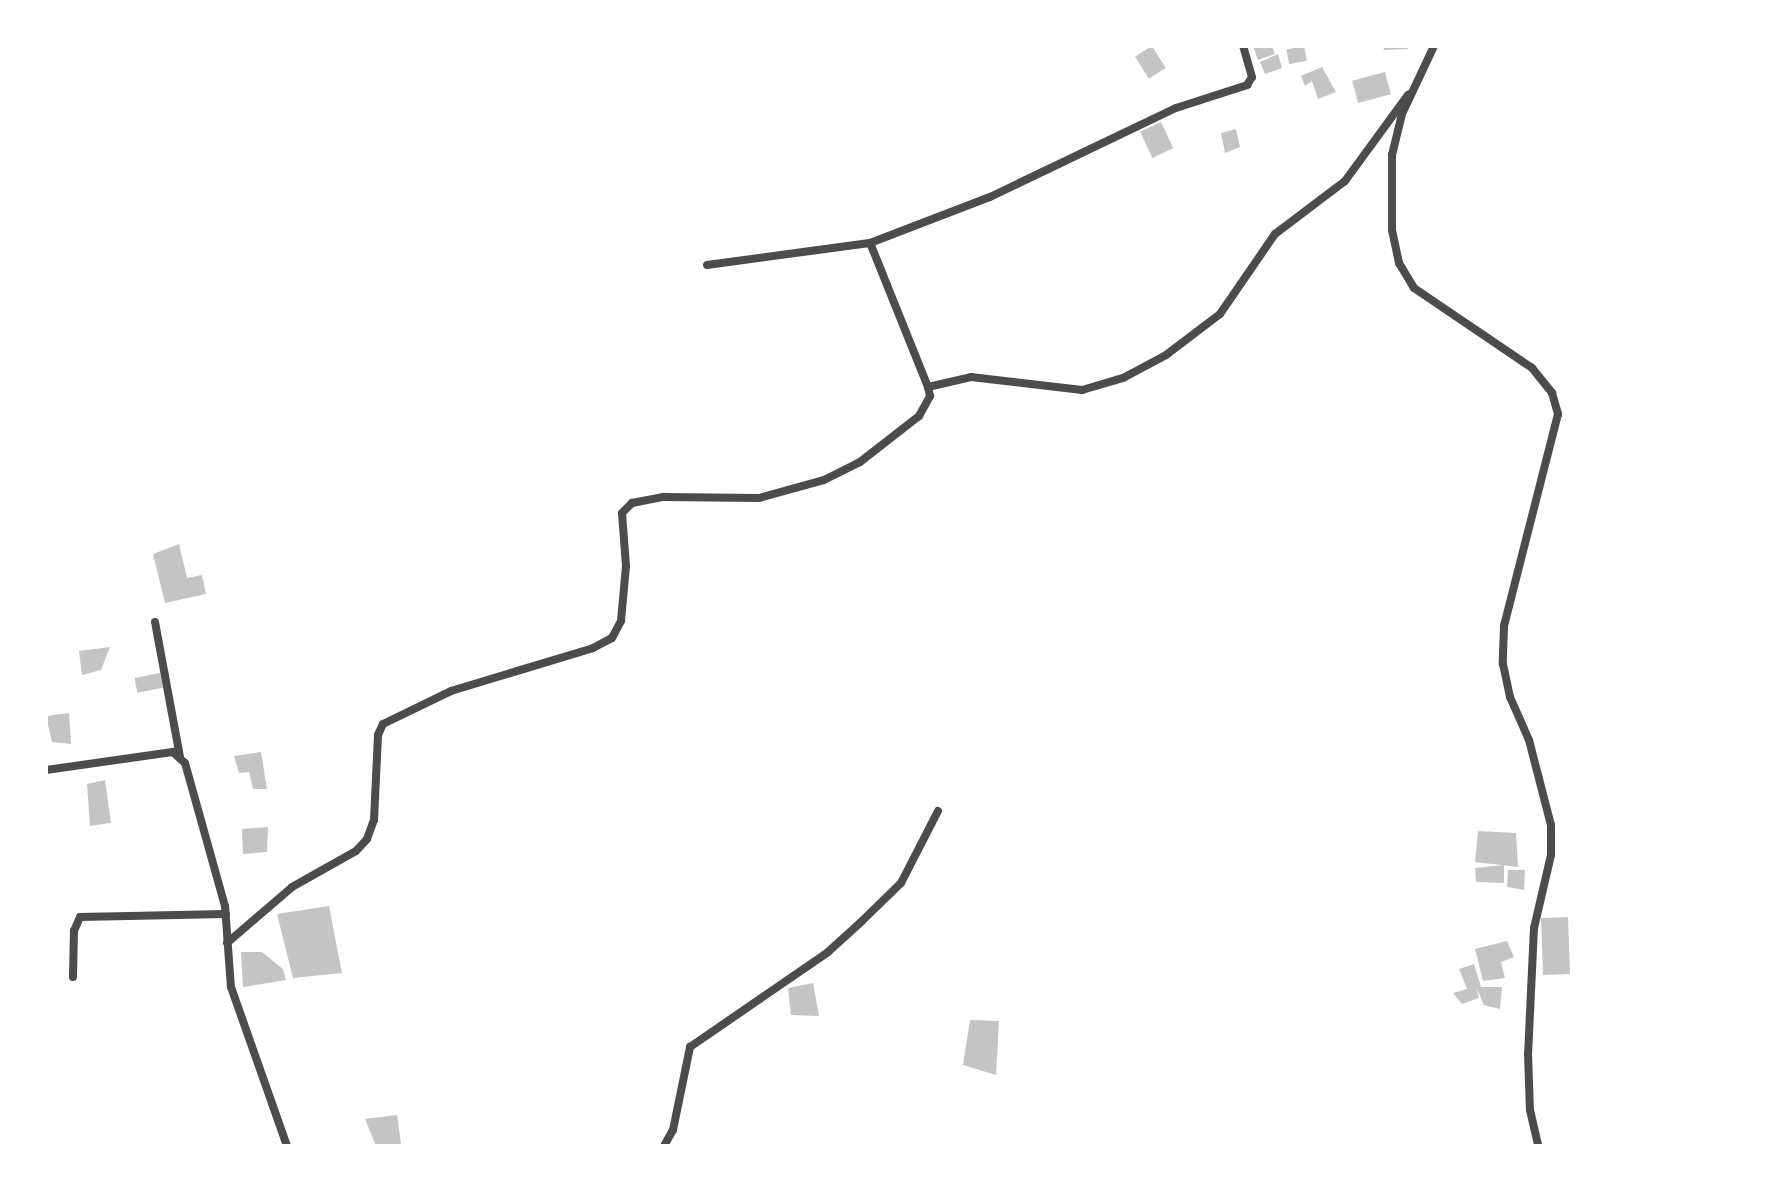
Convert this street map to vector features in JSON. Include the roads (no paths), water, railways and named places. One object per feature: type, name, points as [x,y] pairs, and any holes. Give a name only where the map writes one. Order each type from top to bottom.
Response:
[{"type":"street","points":[[707,265],[870,243],[990,197],[1176,108],[1247,85],[1252,77],[1243,46]]},
{"type":"street","points":[[1434,46],[1392,155],[1392,230],[1399,263],[1414,288],[1532,368],[1552,393],[1558,414],[1504,626],[1503,664],[1510,697],[1529,740],[1551,825],[1551,855],[1534,928],[1528,1054],[1530,1110],[1538,1146]]},
{"type":"street","points":[[928,387],[971,377],[1082,390],[1123,378],[1166,355],[1220,314],[1275,234],[1345,181],[1415,89]]},
{"type":"street","points":[[227,943],[282,894],[356,851],[367,839],[374,820],[378,735],[383,724],[451,691],[593,648],[612,638],[621,621],[626,566],[622,513],[632,503],[663,497],[759,498],[842,473],[919,416],[930,396],[928,387],[870,243]]},
{"type":"street","points":[[155,622],[180,757],[226,914],[237,1008],[287,1146]]},
{"type":"street","points":[[46,770],[158,753],[180,757]]},
{"type":"street","points":[[664,1146],[677,1113],[681,1069],[690,1047],[828,952],[861,922],[901,883],[938,811]]},
{"type":"street","points":[[73,977],[74,931],[80,917],[226,914]]}]
